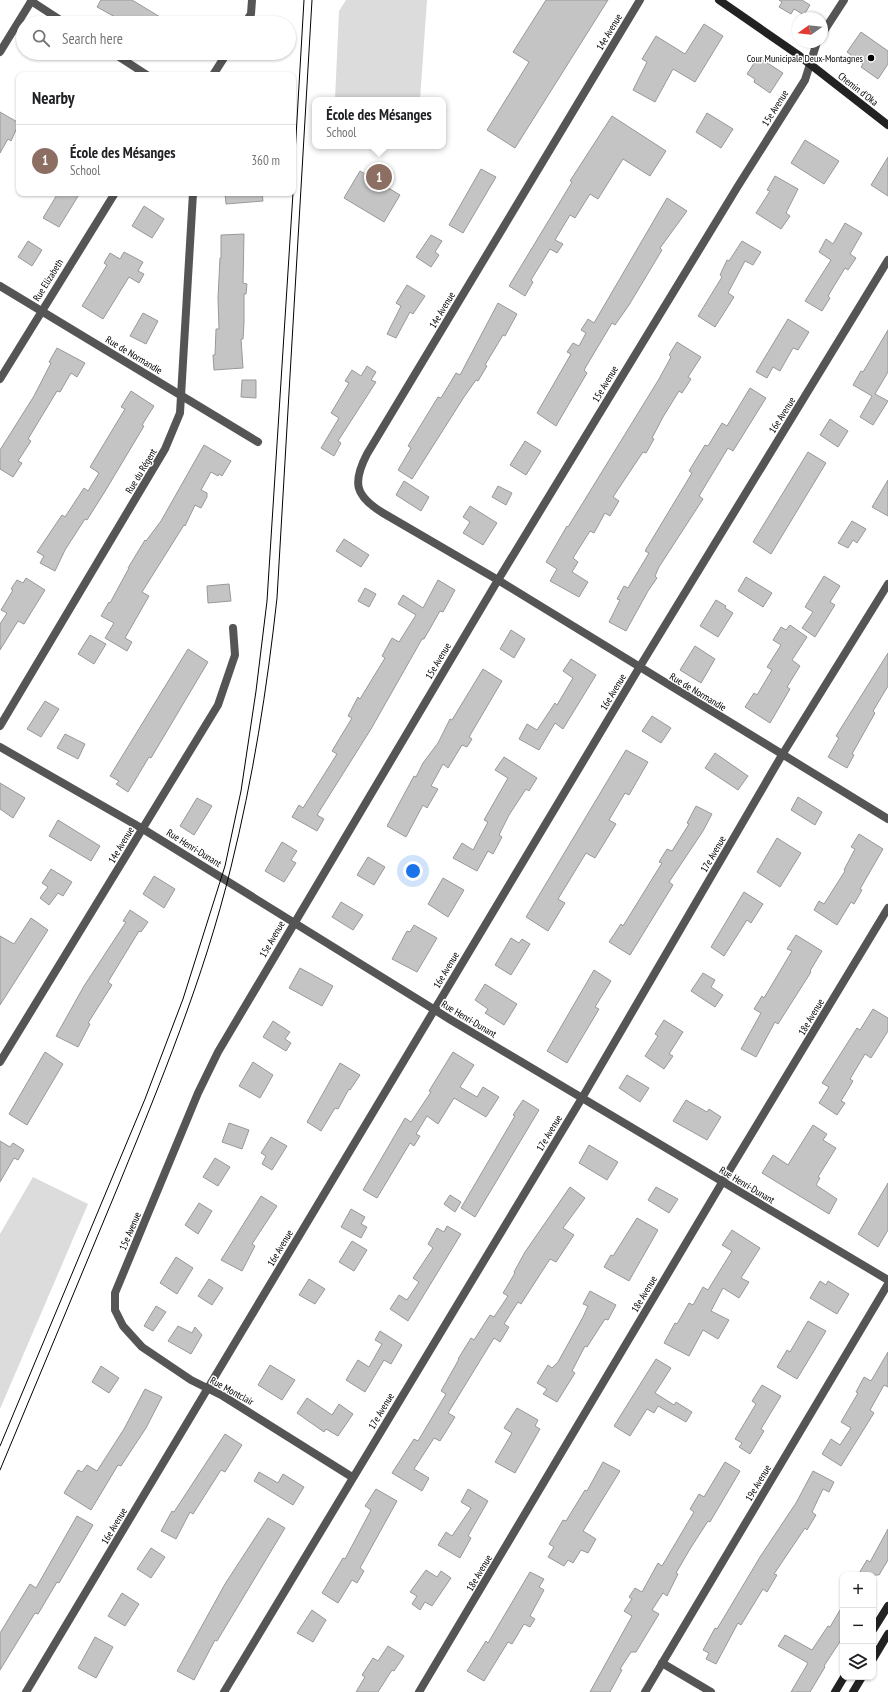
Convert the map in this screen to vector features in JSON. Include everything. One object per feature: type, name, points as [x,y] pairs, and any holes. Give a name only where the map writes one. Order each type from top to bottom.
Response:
[{"type":"main road","name":"Chemin d'Oka","points":[[719,0],[810,64],[888,125]]},
{"type":"main road","points":[[876,1625],[888,1606]]},
{"type":"main road","points":[[876,1654],[888,1634]]},
{"type":"main road","points":[[835,1692],[842,1680]]},
{"type":"main road","points":[[853,1692],[860,1680]]},
{"type":"street","points":[[250,16],[252,0]]},
{"type":"street","name":"14e Avenue","points":[[498,580],[373,507],[360,494],[357,476],[367,454],[640,0]]},
{"type":"street","points":[[828,25],[844,0]]},
{"type":"street","points":[[22,16],[31,1],[54,16]]},
{"type":"street","points":[[0,52],[16,26]]},
{"type":"street","name":"15e Avenue","points":[[115,1310],[115,1294],[202,1086],[218,1052],[498,580],[738,186],[805,80],[815,48]]},
{"type":"street","points":[[123,60],[143,72]]},
{"type":"street","points":[[215,72],[223,60]]},
{"type":"street","name":"Rue Elizabeth","points":[[0,379],[113,196]]},
{"type":"street","name":"Rue du Régent","points":[[0,726],[165,449],[180,414],[193,196]]},
{"type":"street","name":"16e Avenue","points":[[26,1692],[434,1009],[888,260]]},
{"type":"street","name":"Rue de Normandie","points":[[0,286],[258,442]]},
{"type":"street","name":"Rue de Normandie","points":[[498,580],[888,819]]},
{"type":"street","name":"17e Avenue","points":[[224,1692],[352,1477],[582,1098],[782,755],[888,584]]},
{"type":"street","name":"14e Avenue","points":[[0,1062],[218,705],[235,655],[233,628]]},
{"type":"street","name":"Rue Henri-Dunant","points":[[0,747],[143,829],[434,1009],[888,1280]]},
{"type":"street","name":"18e Avenue","points":[[419,1692],[723,1181],[888,908]]},
{"type":"street","name":"19e Avenue","points":[[645,1692],[888,1284]]},
{"type":"street","name":"Rue Montclair","points":[[115,1310],[123,1326],[142,1347],[192,1380],[223,1396],[352,1477]]},
{"type":"street","points":[[662,1663],[711,1692]]},
{"type":"shaded area","points":[[346,0],[427,0],[420,97],[335,97],[339,11]]},
{"type":"shaded area","points":[[33,1177],[88,1204],[0,1409],[0,1234]]},
{"type":"building","points":[[101,0],[132,0],[158,16],[113,16],[97,7]]},
{"type":"building","points":[[546,0],[608,0],[515,148],[487,130],[529,62],[513,52]]},
{"type":"building","points":[[779,0],[802,0],[810,5],[806,12],[799,12],[794,9],[791,14],[779,7],[782,2]]},
{"type":"building","points":[[704,24],[723,36],[695,82],[673,69],[655,102],[633,90],[647,62],[642,59],[656,36],[685,54]]},
{"type":"building","name":"Cour Municipale Deux-Montagnes","points":[[861,32],[888,51],[888,64],[878,79],[861,67],[863,64],[847,52]]},
{"type":"building","points":[[758,57],[783,73],[770,93],[754,82],[755,79],[747,74]]},
{"type":"building","points":[[0,112],[16,121],[16,130],[11,141],[8,139],[0,153]]},
{"type":"building","points":[[707,113],[733,129],[721,148],[696,132]]},
{"type":"building","points":[[612,116],[666,151],[650,176],[623,159],[598,199],[590,194],[575,218],[570,215],[555,240],[563,244],[557,253],[550,249],[531,280],[533,282],[525,296],[509,286],[572,182],[570,181]]},
{"type":"building","points":[[805,140],[839,161],[824,184],[791,163]]},
{"type":"building","points":[[888,157],[888,196],[871,185]]},
{"type":"building","points":[[481,169],[496,177],[463,233],[449,225]]},
{"type":"building","points":[[360,171],[400,195],[384,222],[344,198]]},
{"type":"building","points":[[775,176],[798,189],[786,213],[790,216],[781,229],[756,213],[770,191],[767,190]]},
{"type":"building","points":[[56,196],[78,196],[59,227],[43,218]]},
{"type":"building","points":[[225,196],[262,196],[263,201],[226,204]]},
{"type":"building","points":[[667,198],[687,211],[660,248],[662,250],[629,305],[615,325],[612,323],[584,370],[587,373],[556,426],[537,413],[571,354],[567,352],[573,343],[579,346],[586,333],[581,330],[588,319],[594,323]]},
{"type":"building","points":[[144,206],[164,219],[152,238],[132,226]]},
{"type":"building","points":[[845,223],[862,233],[850,254],[856,258],[848,270],[845,268],[828,296],[830,298],[822,311],[805,301],[831,260],[819,252],[826,239],[833,244]]},
{"type":"building","points":[[244,234],[243,283],[247,284],[246,294],[244,294],[243,339],[241,339],[243,368],[214,370],[213,355],[215,355],[216,329],[219,329],[218,298],[221,235]]},
{"type":"building","points":[[431,235],[442,241],[435,252],[439,255],[431,267],[416,257]]},
{"type":"building","points":[[28,241],[42,250],[32,266],[18,257]]},
{"type":"building","points":[[742,241],[761,252],[753,265],[745,261],[728,293],[734,297],[715,327],[698,316],[722,277],[720,275],[727,260],[729,261]]},
{"type":"building","points":[[124,252],[143,262],[138,271],[144,274],[139,283],[129,277],[103,319],[82,306],[107,265],[104,263],[110,253],[120,259]]},
{"type":"building","points":[[407,285],[425,296],[413,314],[410,312],[396,338],[387,334],[401,306],[396,303]]},
{"type":"building","points":[[498,303],[517,314],[505,336],[503,335],[485,365],[487,366],[478,381],[476,380],[464,397],[412,479],[398,470],[411,448],[408,446],[438,397],[441,398],[456,373],[460,375]]},
{"type":"building","points":[[143,313],[158,321],[146,344],[130,336]]},
{"type":"building","points":[[788,319],[809,332],[798,350],[793,348],[780,371],[773,367],[767,378],[756,372]]},
{"type":"building","points":[[888,330],[888,372],[875,394],[888,401],[873,425],[860,417],[872,396],[853,385],[861,371],[863,372]]},
{"type":"building","points":[[677,342],[701,357],[688,377],[691,379],[682,393],[679,391],[663,417],[652,438],[654,439],[646,453],[643,452],[613,497],[619,501],[610,516],[605,513],[594,533],[590,531],[573,558],[578,562],[572,572],[588,582],[579,597],[550,581],[557,569],[546,562],[659,379],[671,357],[669,355]]},
{"type":"building","points":[[57,348],[85,363],[77,377],[71,373],[60,392],[57,391],[28,439],[31,441],[18,461],[22,463],[13,477],[0,469],[0,450],[34,396]]},
{"type":"building","points":[[367,366],[376,372],[371,380],[376,382],[338,441],[341,443],[334,456],[321,448],[339,418],[331,413],[349,383],[345,381],[352,370],[361,376]]},
{"type":"building","points":[[242,380],[256,380],[256,398],[241,397]]},
{"type":"building","points":[[750,388],[766,398],[733,451],[728,448],[699,496],[703,499],[659,567],[655,576],[657,578],[648,591],[626,631],[609,622],[620,600],[617,599],[624,586],[628,588],[649,553],[645,551],[692,473],[689,471],[705,445],[708,446],[722,423],[727,426]]},
{"type":"building","points":[[131,391],[154,406],[142,425],[144,426],[104,493],[87,520],[85,519],[65,550],[55,571],[40,563],[44,556],[37,552],[62,515],[65,517],[84,488],[88,491],[99,473],[90,467],[125,409],[121,407]]},
{"type":"building","points":[[830,419],[848,431],[838,447],[820,435]]},
{"type":"building","points":[[525,441],[541,451],[526,475],[510,465]]},
{"type":"building","points":[[204,445],[231,461],[222,476],[219,474],[218,476],[211,472],[201,490],[207,493],[207,497],[201,508],[195,505],[185,526],[184,525],[142,592],[149,596],[125,638],[132,642],[127,651],[105,638],[114,623],[101,616],[109,602],[110,603],[128,568],[145,540],[146,541],[161,521]]},
{"type":"building","points":[[808,452],[826,463],[771,554],[753,542]]},
{"type":"building","points":[[888,480],[888,516],[872,507]]},
{"type":"building","points":[[404,481],[429,497],[421,511],[396,495]]},
{"type":"building","points":[[498,486],[512,493],[506,505],[492,497]]},
{"type":"building","points":[[470,506],[497,523],[483,545],[463,533],[470,522],[463,517]]},
{"type":"building","points":[[852,521],[866,529],[857,543],[853,540],[848,548],[838,543]]},
{"type":"building","points":[[344,539],[369,555],[361,567],[336,551]]},
{"type":"building","points":[[824,576],[840,586],[830,602],[835,605],[815,637],[802,628],[813,612],[805,607]]},
{"type":"building","points":[[746,577],[772,593],[763,607],[738,591]]},
{"type":"building","points":[[26,578],[45,590],[24,624],[18,621],[0,650],[0,624],[7,613],[1,610],[17,580],[23,583]]},
{"type":"building","points":[[438,580],[455,590],[443,612],[440,611],[424,639],[422,639],[371,729],[317,815],[324,819],[317,831],[292,817],[299,805],[303,808],[337,754],[332,751],[352,718],[348,716],[358,697],[360,699],[385,658],[382,656],[392,638],[399,642],[416,615],[398,604],[403,595],[423,608]]},
{"type":"building","points":[[229,584],[231,601],[208,603],[207,586]]},
{"type":"building","points":[[365,588],[376,594],[369,607],[358,601]]},
{"type":"building","points":[[716,600],[726,606],[725,608],[733,613],[718,637],[700,626]]},
{"type":"building","points":[[790,625],[807,637],[792,660],[800,666],[787,687],[790,689],[770,723],[745,707],[754,693],[757,695],[772,670],[767,667],[781,645],[773,640],[781,627],[786,630]]},
{"type":"building","points":[[511,630],[525,639],[514,658],[500,649]]},
{"type":"building","points":[[90,635],[106,644],[94,664],[78,654]]},
{"type":"building","points":[[695,646],[715,659],[701,683],[680,670]]},
{"type":"building","points":[[188,649],[208,662],[151,758],[149,757],[128,792],[116,784],[119,781],[110,776]]},
{"type":"building","points":[[888,653],[888,686],[873,711],[875,713],[852,754],[854,755],[847,768],[828,757],[839,738],[836,736]]},
{"type":"building","points":[[571,659],[596,675],[563,729],[555,723],[539,750],[519,739],[527,724],[537,730],[555,703],[557,705],[573,678],[563,671]]},
{"type":"building","points":[[483,669],[502,681],[469,737],[472,739],[467,747],[462,745],[448,768],[443,764],[431,786],[438,789],[427,808],[423,805],[406,837],[387,826],[414,776],[416,777],[423,763],[438,743],[450,719],[452,720]]},
{"type":"building","points":[[45,701],[59,709],[41,737],[27,729]]},
{"type":"building","points":[[652,716],[671,728],[661,743],[642,731]]},
{"type":"building","points":[[65,734],[85,744],[78,759],[57,748]]},
{"type":"building","points":[[626,750],[648,762],[629,795],[625,793],[609,820],[616,824],[595,858],[586,853],[558,899],[565,903],[548,931],[526,917]]},
{"type":"building","points":[[715,753],[748,776],[738,790],[705,768]]},
{"type":"building","points":[[504,757],[537,778],[529,791],[526,789],[509,815],[499,835],[502,837],[493,854],[488,851],[477,871],[453,858],[462,843],[473,850],[488,822],[484,820],[508,778],[495,770]]},
{"type":"building","points":[[0,783],[25,798],[13,818],[0,809]]},
{"type":"building","points":[[798,797],[822,812],[815,825],[791,810]]},
{"type":"building","points":[[197,798],[212,806],[194,835],[180,826]]},
{"type":"building","points":[[696,806],[712,814],[703,831],[669,882],[673,885],[630,955],[609,942],[621,924],[623,926],[662,863],[659,862],[667,849],[672,851],[689,824],[687,823]]},
{"type":"building","points":[[58,820],[100,846],[91,861],[49,836]]},
{"type":"building","points":[[859,834],[883,849],[860,889],[862,890],[854,904],[851,902],[837,925],[814,910],[819,901],[824,904],[845,871],[844,870],[855,849],[851,847]]},
{"type":"building","points":[[777,838],[801,853],[780,887],[757,872]]},
{"type":"building","points":[[282,842],[297,851],[291,860],[296,863],[284,882],[265,871]]},
{"type":"building","points":[[368,857],[385,867],[374,885],[357,875]]},
{"type":"building","points":[[51,869],[72,882],[63,896],[58,893],[49,905],[40,898],[48,887],[42,883]]},
{"type":"building","points":[[154,876],[175,889],[164,908],[143,894]]},
{"type":"building","points":[[443,878],[464,890],[448,917],[428,904]]},
{"type":"building","points":[[744,892],[763,904],[751,923],[747,920],[724,956],[711,947]]},
{"type":"building","points":[[341,902],[363,915],[353,930],[332,917]]},
{"type":"building","points":[[130,910],[148,922],[141,932],[139,931],[108,982],[112,985],[88,1023],[90,1024],[78,1047],[56,1036],[84,986],[126,922],[123,921]]},
{"type":"building","points":[[31,918],[48,930],[0,1005],[0,936],[14,944]]},
{"type":"building","points":[[414,925],[437,938],[417,972],[392,959],[407,931],[410,932]]},
{"type":"building","points":[[796,935],[822,951],[810,971],[811,972],[778,1024],[775,1022],[756,1057],[741,1049],[761,1013],[754,1009],[762,996],[764,998],[792,951],[787,949]]},
{"type":"building","points":[[511,938],[519,943],[522,939],[530,944],[511,975],[495,965]]},
{"type":"building","points":[[300,968],[333,986],[322,1006],[289,988]]},
{"type":"building","points":[[594,970],[611,981],[595,1007],[599,1009],[567,1063],[547,1051]]},
{"type":"building","points":[[703,973],[715,980],[711,987],[723,995],[715,1007],[691,991]]},
{"type":"building","points":[[485,984],[517,1004],[504,1025],[485,1013],[488,1009],[475,1000]]},
{"type":"building","points":[[873,1009],[888,1018],[888,1031],[871,1058],[865,1054],[850,1079],[853,1081],[841,1101],[845,1103],[837,1115],[819,1103],[829,1087],[822,1083],[857,1028],[860,1030]]},
{"type":"building","points":[[664,1020],[683,1032],[669,1054],[673,1056],[664,1069],[645,1056],[658,1036],[655,1034]]},
{"type":"building","points":[[273,1021],[290,1032],[285,1039],[291,1043],[286,1051],[263,1037]]},
{"type":"building","points":[[45,1052],[63,1064],[27,1125],[9,1114]]},
{"type":"building","points":[[453,1052],[474,1065],[460,1087],[477,1097],[483,1087],[499,1097],[486,1117],[454,1098],[438,1124],[427,1116],[416,1134],[420,1136],[414,1146],[410,1143],[377,1198],[363,1190],[405,1118],[411,1122],[431,1092],[429,1091]]},
{"type":"building","points":[[253,1062],[273,1075],[260,1098],[239,1086]]},
{"type":"building","points":[[340,1063],[360,1075],[350,1090],[349,1089],[338,1109],[335,1108],[321,1131],[307,1122]]},
{"type":"building","points":[[627,1075],[649,1088],[640,1102],[619,1088]]},
{"type":"building","points":[[523,1100],[539,1110],[475,1217],[461,1208],[515,1116],[513,1115]]},
{"type":"building","points":[[686,1100],[707,1112],[709,1109],[721,1117],[707,1140],[673,1121]]},
{"type":"building","points":[[229,1123],[249,1130],[242,1149],[222,1142]]},
{"type":"building","points":[[813,1125],[827,1134],[823,1140],[836,1148],[818,1177],[820,1178],[816,1185],[837,1199],[829,1214],[762,1173],[773,1155],[788,1165]]},
{"type":"building","points":[[271,1137],[287,1146],[272,1170],[262,1164],[266,1156],[261,1153]]},
{"type":"building","points":[[0,1141],[10,1147],[13,1143],[24,1150],[18,1160],[14,1158],[0,1182]]},
{"type":"building","points":[[589,1145],[618,1162],[607,1180],[579,1163]]},
{"type":"building","points":[[215,1158],[230,1167],[218,1186],[203,1177]]},
{"type":"building","points":[[888,1183],[888,1230],[878,1247],[858,1234]]},
{"type":"building","points":[[570,1187],[585,1198],[563,1228],[574,1235],[556,1262],[550,1259],[521,1304],[518,1302],[504,1324],[509,1327],[500,1342],[494,1338],[448,1413],[455,1417],[440,1441],[434,1438],[414,1469],[429,1478],[422,1491],[392,1473],[414,1439],[418,1441],[446,1394],[441,1391],[458,1359],[471,1338],[474,1340],[490,1315],[494,1317],[508,1296],[503,1293],[525,1252]]},
{"type":"building","points":[[656,1187],[678,1199],[669,1213],[648,1200]]},
{"type":"building","points":[[450,1195],[461,1202],[455,1212],[444,1204]]},
{"type":"building","points":[[261,1196],[277,1206],[252,1244],[255,1246],[242,1271],[221,1260]]},
{"type":"building","points":[[199,1203],[212,1211],[198,1234],[185,1225]]},
{"type":"building","points":[[351,1209],[365,1217],[361,1224],[367,1227],[361,1238],[341,1227]]},
{"type":"building","points":[[637,1218],[658,1230],[629,1281],[604,1267],[611,1255],[613,1256]]},
{"type":"building","points":[[447,1226],[461,1234],[408,1321],[390,1309],[399,1295],[407,1300],[419,1282],[413,1278],[433,1248],[428,1244],[437,1228],[444,1232]]},
{"type":"building","points":[[732,1230],[760,1248],[741,1278],[749,1282],[739,1298],[723,1288],[711,1311],[729,1320],[718,1339],[703,1330],[689,1356],[664,1343],[675,1323],[677,1324],[689,1303],[693,1305],[703,1287],[708,1290],[732,1251],[722,1245]]},
{"type":"building","points":[[352,1241],[367,1250],[354,1271],[339,1262]]},
{"type":"building","points":[[176,1257],[193,1268],[177,1294],[160,1283]]},
{"type":"building","points":[[209,1279],[223,1288],[212,1305],[198,1296]]},
{"type":"building","points":[[309,1279],[325,1289],[315,1304],[299,1295]]},
{"type":"building","points":[[820,1281],[826,1285],[828,1281],[849,1294],[837,1314],[810,1298]]},
{"type":"building","points":[[590,1291],[616,1305],[608,1320],[605,1319],[587,1347],[585,1346],[572,1371],[575,1373],[557,1402],[543,1394],[547,1389],[537,1383],[548,1365],[552,1368],[558,1362],[588,1306],[583,1304]]},
{"type":"building","points":[[156,1306],[166,1312],[153,1331],[144,1326]]},
{"type":"building","points":[[808,1321],[826,1331],[797,1379],[777,1367],[787,1350],[790,1352]]},
{"type":"building","points":[[178,1326],[192,1333],[195,1327],[202,1335],[191,1354],[168,1341]]},
{"type":"building","points":[[380,1331],[402,1345],[391,1364],[384,1360],[365,1392],[346,1380],[358,1360],[369,1367],[382,1344],[375,1340]]},
{"type":"building","points":[[888,1352],[888,1387],[884,1385],[870,1410],[874,1413],[841,1466],[822,1454],[831,1439],[840,1445],[851,1428],[841,1422],[858,1393],[856,1392],[864,1377],[871,1381]]},
{"type":"building","points":[[656,1359],[671,1368],[655,1393],[674,1405],[676,1402],[692,1412],[686,1422],[658,1406],[654,1413],[647,1409],[630,1436],[614,1426]]},
{"type":"building","points":[[270,1365],[295,1380],[282,1400],[258,1385]]},
{"type":"building","points":[[101,1366],[119,1378],[109,1393],[92,1382]]},
{"type":"building","points":[[762,1385],[781,1396],[761,1429],[764,1431],[750,1454],[739,1447],[742,1443],[735,1439],[756,1404],[752,1401]]},
{"type":"building","points":[[145,1389],[162,1397],[146,1428],[121,1466],[118,1465],[91,1510],[64,1493],[78,1470],[82,1472],[87,1465],[97,1471],[124,1429]]},
{"type":"building","points":[[307,1398],[332,1415],[339,1404],[353,1414],[338,1436],[326,1429],[324,1432],[297,1413]]},
{"type":"building","points":[[517,1408],[538,1420],[535,1426],[540,1429],[515,1473],[495,1462],[512,1433],[504,1428]]},
{"type":"building","points":[[225,1434],[242,1445],[225,1472],[221,1470],[193,1514],[190,1512],[176,1539],[161,1531],[172,1511],[174,1512]]},
{"type":"building","points":[[603,1462],[620,1471],[583,1531],[596,1539],[588,1553],[581,1550],[573,1563],[568,1560],[564,1566],[548,1557],[554,1547],[549,1544],[563,1520],[566,1521],[585,1490],[587,1491]]},
{"type":"building","points":[[725,1462],[740,1471],[710,1522],[708,1521],[690,1549],[676,1573],[678,1574],[667,1596],[663,1593],[652,1610],[659,1614],[636,1652],[631,1652],[620,1669],[622,1670],[610,1692],[590,1692],[632,1616],[624,1611],[632,1599],[629,1597],[635,1588],[642,1592],[658,1563],[662,1566],[694,1512],[690,1509],[699,1494],[704,1497]]},
{"type":"building","points":[[813,1471],[834,1482],[829,1492],[823,1489],[812,1512],[816,1515],[807,1530],[805,1528],[774,1574],[777,1575],[767,1592],[763,1589],[741,1625],[738,1623],[716,1664],[706,1659],[709,1653],[703,1650],[715,1628],[717,1629],[760,1557],[796,1503]]},
{"type":"building","points":[[259,1472],[278,1483],[283,1474],[304,1487],[293,1505],[254,1481]]},
{"type":"building","points":[[376,1489],[397,1501],[360,1568],[364,1571],[357,1583],[352,1580],[338,1603],[322,1593],[343,1558],[345,1559],[371,1510],[365,1506]]},
{"type":"building","points":[[468,1489],[488,1501],[468,1536],[471,1538],[460,1558],[438,1545],[446,1532],[452,1536],[471,1508],[461,1502]]},
{"type":"building","points":[[77,1516],[93,1525],[59,1583],[57,1582],[38,1614],[35,1613],[0,1670],[0,1633],[30,1584],[36,1588]]},
{"type":"building","points":[[268,1518],[285,1528],[217,1641],[215,1640],[194,1680],[177,1671],[225,1584]]},
{"type":"building","points":[[888,1529],[888,1560],[879,1575],[876,1575],[876,1572],[860,1572],[867,1560],[870,1562]]},
{"type":"building","points":[[151,1548],[165,1557],[151,1578],[137,1569]]},
{"type":"building","points":[[426,1570],[437,1577],[441,1571],[451,1578],[432,1606],[425,1602],[420,1610],[412,1604],[417,1596],[410,1592]]},
{"type":"building","points":[[530,1572],[544,1579],[539,1587],[544,1590],[530,1616],[535,1619],[530,1627],[524,1624],[512,1644],[508,1642],[484,1681],[467,1671],[486,1641],[488,1643]]},
{"type":"building","points":[[122,1593],[139,1604],[125,1626],[108,1616]]},
{"type":"building","points":[[312,1610],[326,1620],[313,1642],[297,1633]]},
{"type":"building","points":[[840,1610],[840,1642],[824,1666],[825,1667],[810,1692],[791,1692],[808,1663],[778,1646],[785,1635],[812,1650],[828,1626],[830,1627]]},
{"type":"building","points":[[95,1637],[113,1647],[96,1678],[78,1668]]},
{"type":"building","points":[[388,1646],[404,1656],[394,1671],[392,1670],[378,1692],[356,1692],[365,1677],[362,1675],[373,1658],[378,1661]]},
{"type":"tram line","points":[[296,137],[304,0]]},
{"type":"tram line","points":[[0,1470],[117,1189],[180,1030],[208,949],[239,834],[253,767],[264,700],[277,598],[312,0]]},
{"type":"tram line","points":[[0,1446],[145,1099],[183,999],[225,866],[241,791],[256,691],[267,601],[293,196]]},
{"type":"place","name":"Cour Municipale Deux-Montagnes","points":[[871,58]]},
{"type":"place","name":"École des Mésanges","points":[[379,177]]}]
